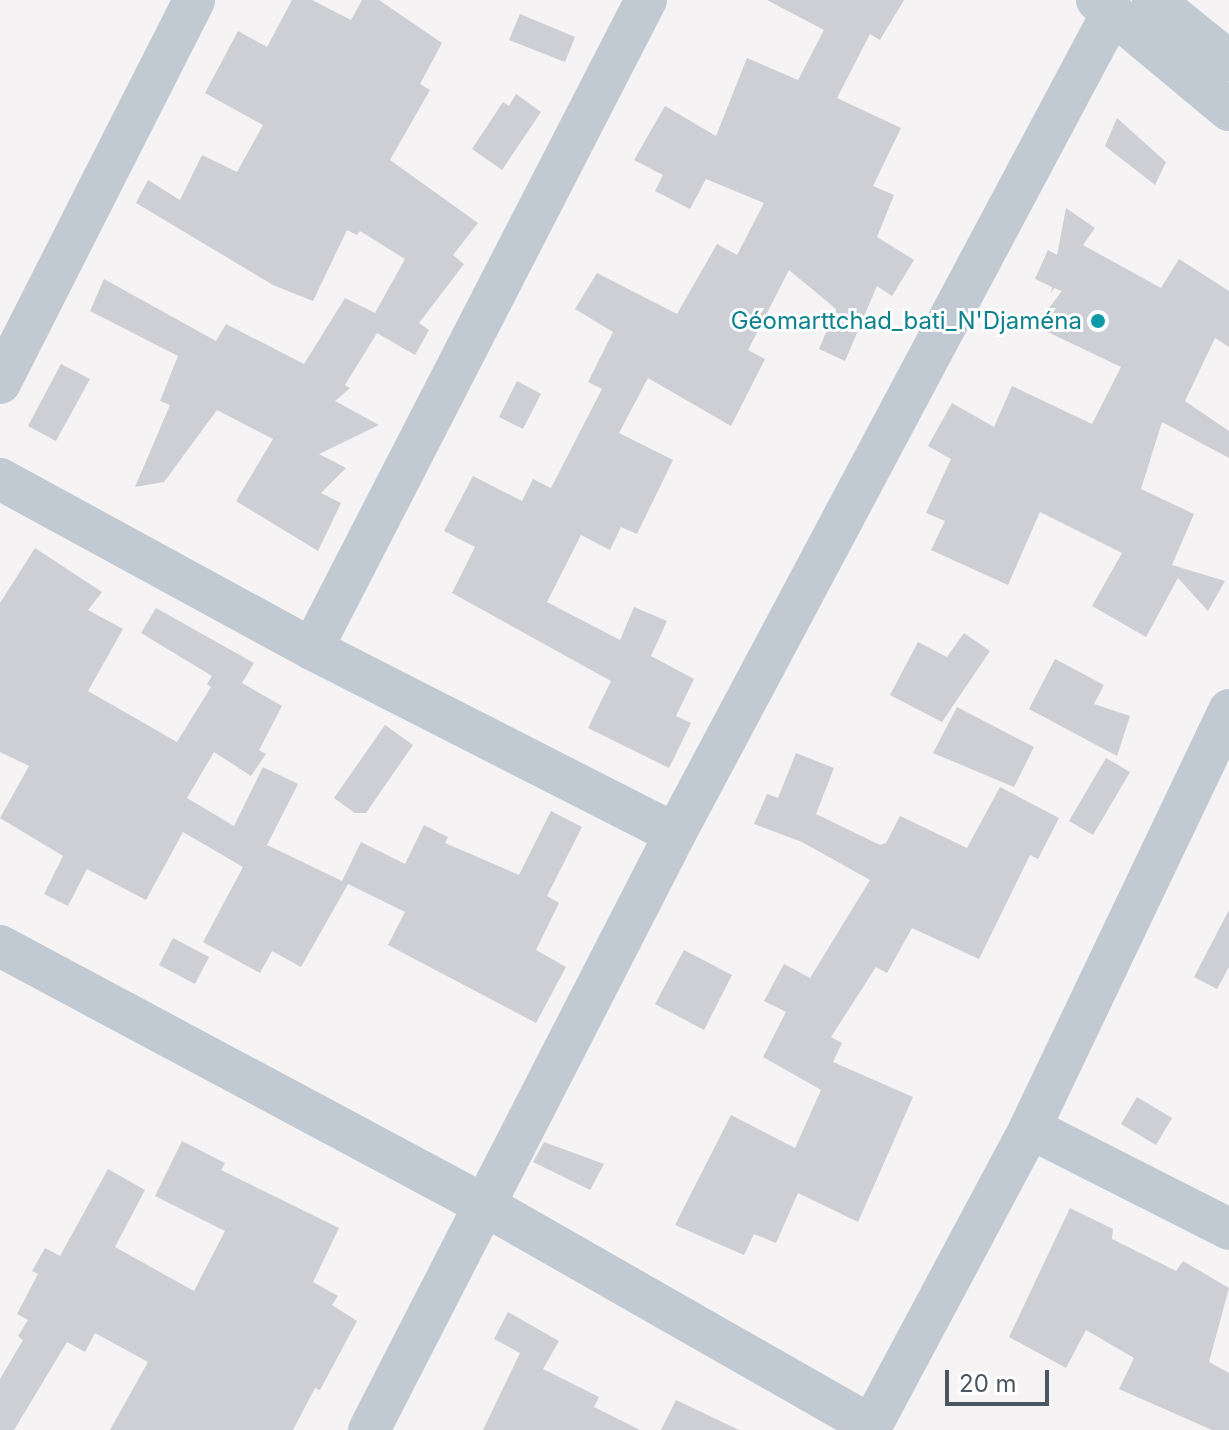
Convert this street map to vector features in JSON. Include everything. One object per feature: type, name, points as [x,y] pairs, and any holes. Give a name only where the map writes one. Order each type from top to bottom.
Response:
[{"type":"street","points":[[0,383],[194,0]]},
{"type":"street","points":[[312,649],[646,0]]},
{"type":"street","points":[[1153,0],[1229,61]]},
{"type":"street","points":[[369,1430],[1105,6],[1229,110]]},
{"type":"street","points":[[0,479],[312,649],[675,834]]},
{"type":"street","points":[[0,946],[486,1206],[870,1428],[1219,763],[1229,710]]},
{"type":"street","points":[[1030,1128],[1229,1229]]},
{"type":"building","points":[[292,0],[312,0],[351,20],[362,0],[379,0],[442,43],[420,84],[430,90],[390,160],[478,223],[453,255],[464,264],[419,323],[429,330],[415,355],[377,333],[345,385],[350,388],[335,401],[379,425],[319,454],[346,468],[321,493],[341,503],[318,551],[236,501],[273,439],[217,410],[164,482],[135,487],[170,405],[160,401],[178,356],[90,311],[104,279],[216,341],[226,324],[304,364],[345,298],[375,313],[405,259],[360,231],[357,235],[347,230],[313,301],[273,285],[136,203],[148,180],[180,200],[202,155],[237,172],[263,125],[205,93],[238,31],[267,47]]},
{"type":"building","points":[[767,0],[904,0],[880,40],[870,34],[837,98],[901,128],[873,186],[894,195],[877,237],[914,260],[892,296],[877,286],[845,361],[819,349],[836,309],[789,270],[748,350],[765,359],[731,426],[648,378],[619,433],[673,460],[637,534],[621,527],[610,550],[581,535],[547,602],[620,640],[634,607],[667,621],[651,656],[694,679],[676,716],[691,723],[669,768],[588,728],[611,681],[452,593],[475,547],[444,531],[473,476],[522,501],[533,479],[551,488],[602,389],[588,382],[613,332],[575,309],[597,273],[677,314],[717,244],[737,255],[764,203],[706,179],[690,209],[655,191],[663,175],[634,160],[665,106],[716,136],[747,58],[798,80],[824,30]]},
{"type":"building","points":[[520,14],[575,37],[565,62],[509,40]]},
{"type":"building","points":[[516,94],[541,112],[502,170],[472,149],[503,102],[509,106]]},
{"type":"building","points":[[1117,118],[1166,162],[1155,185],[1105,146]]},
{"type":"building","points":[[1066,208],[1095,228],[1083,245],[1161,288],[1179,259],[1229,291],[1229,347],[1215,338],[1185,401],[1229,431],[1229,458],[1162,422],[1141,489],[1194,514],[1172,565],[1225,581],[1208,611],[1178,578],[1146,637],[1092,606],[1122,553],[1040,512],[1008,585],[931,550],[945,521],[926,513],[951,459],[928,446],[952,403],[994,427],[1012,386],[1092,424],[1121,367],[1035,326],[1062,291],[1054,288],[1051,293],[1052,287],[1035,279],[1048,250],[1057,255]]},
{"type":"building","points":[[61,364],[90,379],[56,441],[28,426]]},
{"type":"building","points":[[517,381],[541,394],[523,429],[499,417]]},
{"type":"building","points":[[35,548],[102,592],[88,610],[123,629],[88,691],[177,742],[211,687],[207,684],[212,676],[141,633],[156,608],[254,663],[242,683],[282,706],[259,750],[266,754],[251,776],[214,752],[187,798],[234,826],[263,767],[298,784],[267,845],[342,881],[361,842],[405,864],[424,825],[448,837],[445,843],[519,875],[551,811],[582,827],[547,896],[559,903],[536,950],[566,967],[536,1023],[388,945],[405,912],[348,884],[301,967],[272,951],[260,973],[203,942],[243,867],[183,832],[146,900],[87,869],[68,906],[44,894],[63,856],[0,818],[29,766],[0,752],[0,603]]},
{"type":"building","points":[[964,633],[990,651],[942,722],[890,695],[918,642],[947,657]]},
{"type":"building","points":[[1055,659],[1104,685],[1094,704],[1130,716],[1117,756],[1029,709]]},
{"type":"building","points":[[957,707],[1034,747],[1014,787],[933,753]]},
{"type":"building","points":[[385,725],[413,745],[366,813],[355,813],[334,798]]},
{"type":"building","points":[[796,753],[834,768],[816,814],[880,845],[886,843],[900,816],[967,848],[1000,787],[1059,818],[1038,859],[1030,855],[979,959],[912,928],[887,973],[876,967],[831,1037],[842,1043],[833,1062],[913,1097],[858,1222],[798,1193],[776,1243],[754,1234],[744,1255],[675,1225],[731,1115],[795,1148],[821,1090],[763,1057],[786,1012],[764,1001],[784,964],[810,978],[870,880],[802,842],[754,824],[767,794],[778,798]]},
{"type":"building","points":[[1106,758],[1130,772],[1093,835],[1069,821]]},
{"type":"building","points":[[1229,910],[1229,967],[1217,989],[1194,977]]},
{"type":"building","points":[[173,938],[209,957],[195,984],[159,965]]},
{"type":"building","points":[[684,950],[732,975],[704,1030],[655,1004]]},
{"type":"building","points":[[1137,1097],[1172,1118],[1156,1145],[1121,1124]]},
{"type":"building","points":[[182,1141],[225,1163],[221,1170],[339,1228],[313,1282],[338,1296],[332,1305],[357,1321],[320,1390],[315,1388],[293,1430],[110,1430],[148,1362],[95,1333],[85,1352],[67,1342],[14,1430],[0,1430],[0,1379],[23,1340],[18,1336],[28,1320],[17,1314],[38,1274],[32,1271],[45,1248],[60,1256],[108,1169],[145,1190],[115,1247],[194,1291],[225,1231],[155,1196]]},
{"type":"building","points":[[544,1142],[604,1164],[590,1190],[533,1162]]},
{"type":"building","points":[[1070,1208],[1113,1229],[1112,1239],[1176,1271],[1183,1261],[1229,1288],[1209,1362],[1229,1373],[1229,1430],[1212,1430],[1119,1389],[1134,1358],[1086,1330],[1066,1368],[1009,1337]]},
{"type":"building","points":[[508,1312],[559,1341],[543,1369],[599,1397],[594,1407],[640,1430],[483,1430],[520,1353],[494,1339]]},
{"type":"building","points":[[676,1400],[739,1430],[661,1430]]},
{"type":"place","name":"Géomarttchad_bati_N'Djaména","points":[[1098,321]]}]
